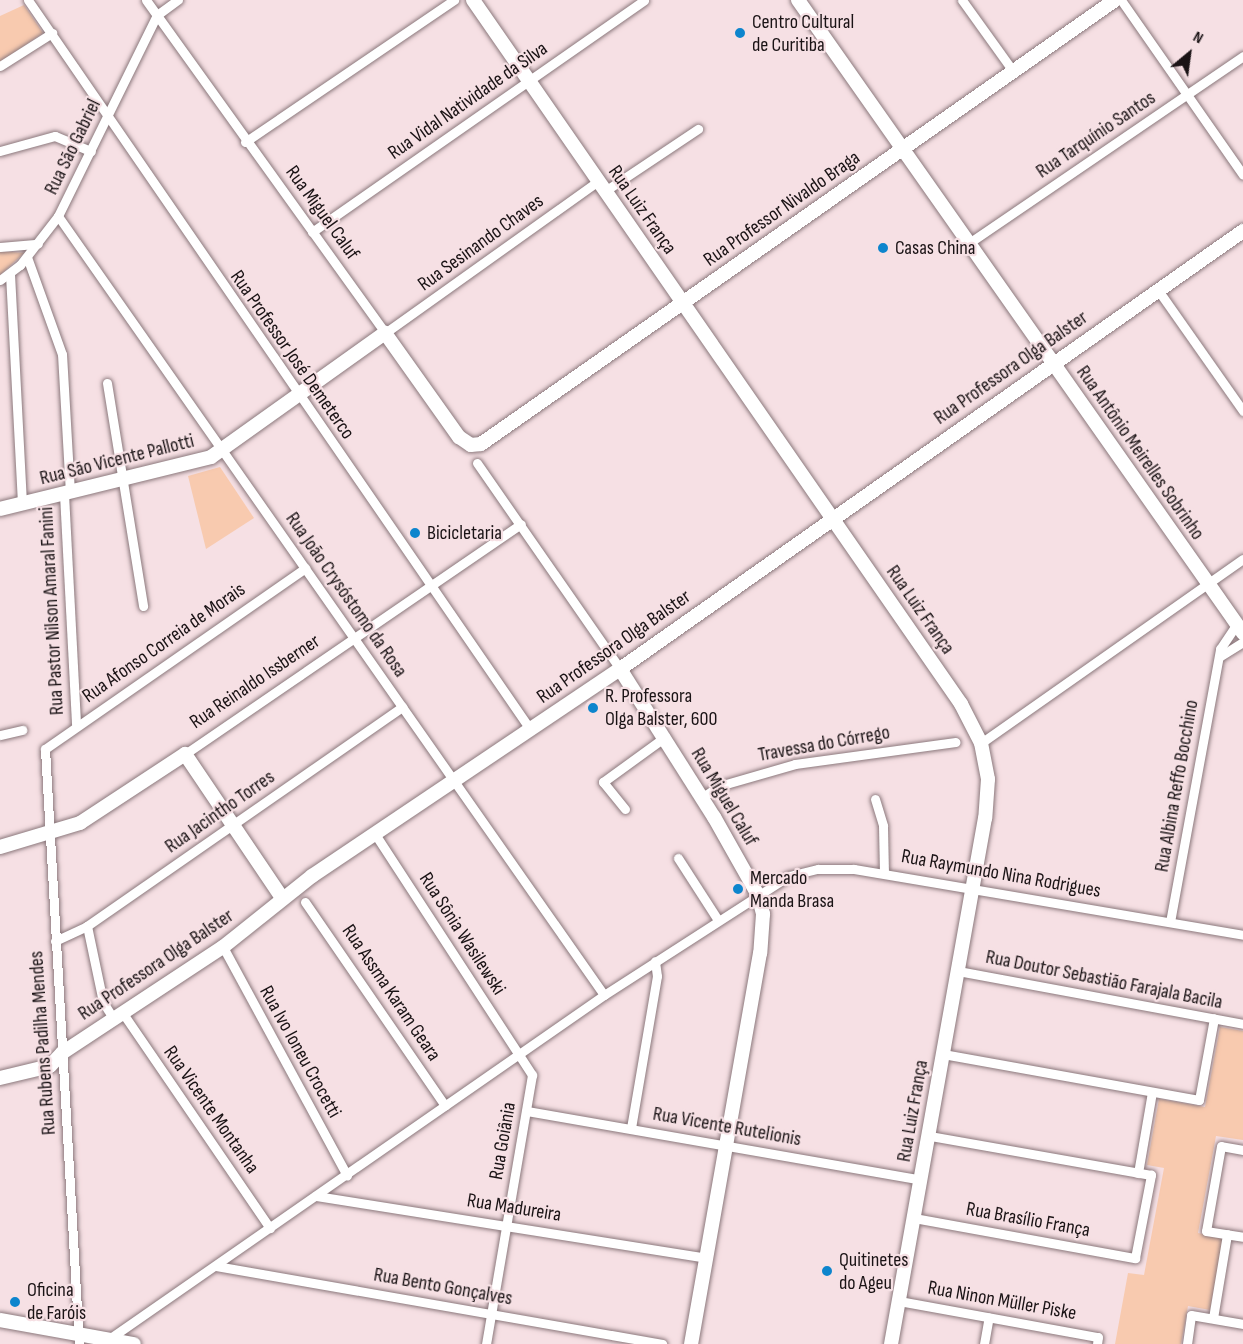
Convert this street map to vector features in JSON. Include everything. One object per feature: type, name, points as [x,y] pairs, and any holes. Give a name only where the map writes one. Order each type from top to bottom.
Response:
[{"type":"main road","name":"Rua Luiz França","points":[[473,0],[962,704],[981,743],[988,799],[891,1344]]},
{"type":"main road","name":"Rua Antônio Meirelles Sobrinho","points":[[798,0],[1240,629]]},
{"type":"main road","name":"Rua Professor Nivaldo Braga","points":[[470,444],[481,444],[1115,0]]},
{"type":"main road","name":"Rua Professora Olga Balster","points":[[0,1078],[50,1066],[62,1053],[223,947],[282,898],[620,669],[831,517],[1243,231]]},
{"type":"main road","name":"Rua São Vicente Pallotti","points":[[0,509],[200,462],[222,450],[385,333]]},
{"type":"main road","name":"Rua Miguel Caluf","points":[[385,333],[459,437],[470,444]]},
{"type":"main road","name":"Rua Miguel Caluf","points":[[620,669],[703,797],[758,895],[763,914],[761,947],[691,1344]]},
{"type":"main road","points":[[185,754],[282,898]]},
{"type":"main road","name":"Rua Reinaldo Issberner","points":[[0,847],[48,834],[89,818],[185,754]]},
{"type":"main road","points":[[0,1320],[79,1339],[134,1344]]},
{"type":"street","name":"Rua Professor José Demeterco","points":[[28,0],[109,114],[116,132],[530,729]]},
{"type":"street","name":"Rua Miguel Caluf","points":[[146,0],[385,333]]},
{"type":"street","points":[[157,15],[178,0]]},
{"type":"street","points":[[245,141],[454,0]]},
{"type":"street","name":"Rua Vidal Natividade da Silva","points":[[312,232],[644,0]]},
{"type":"street","points":[[962,0],[1013,71]]},
{"type":"street","points":[[1121,0],[1243,175]]},
{"type":"street","name":"Rua São Gabriel","points":[[0,280],[10,274],[27,257],[58,216],[157,15]]},
{"type":"street","points":[[0,66],[52,33]]},
{"type":"street","name":"Rua Tarquínio Santos","points":[[969,243],[1243,56]]},
{"type":"street","name":"Rua Sesinando Chaves","points":[[385,333],[602,186],[698,129]]},
{"type":"street","points":[[0,151],[55,136],[91,151]]},
{"type":"street","name":"Rua João Crysóstomo da Rosa","points":[[58,216],[604,995]]},
{"type":"street","points":[[0,247],[38,244]]},
{"type":"street","name":"Rua Pastor Nilson Amaral Fanini","points":[[27,257],[63,354],[76,726]]},
{"type":"street","points":[[10,274],[22,504]]},
{"type":"street","points":[[1158,290],[1243,411]]},
{"type":"street","points":[[107,383],[143,606]]},
{"type":"street","name":"Rua Miguel Caluf","points":[[477,463],[620,669]]},
{"type":"street","name":"Rua Reinaldo Issberner","points":[[185,754],[520,524]]},
{"type":"street","points":[[981,743],[1243,559]]},
{"type":"street","name":"Rua Afonso Correia de Morais","points":[[45,749],[305,568]]},
{"type":"street","name":"Rua Albina Reffo Bocchino","points":[[1170,922],[1219,657],[1225,638],[1240,629]]},
{"type":"street","points":[[1219,657],[1243,642]]},
{"type":"street","name":"Rua Jacintho Torres","points":[[55,941],[87,926],[402,707]]},
{"type":"street","points":[[0,735],[22,730]]},
{"type":"street","points":[[625,809],[603,782],[665,737]]},
{"type":"street","name":"Travessa do Córrego","points":[[703,797],[719,786],[795,764],[956,742]]},
{"type":"street","name":"Rua Rubens Padilha Mendes","points":[[45,749],[48,834],[79,1339]]},
{"type":"street","points":[[875,799],[883,826],[884,873]]},
{"type":"street","name":"Rua Sônia Wasilewski","points":[[375,834],[520,1053]]},
{"type":"street","points":[[678,858],[718,920]]},
{"type":"street","name":"Rua Raymundo Nina Rodrigues","points":[[109,1340],[604,995],[789,876],[818,868],[884,873],[973,886],[1243,935]]},
{"type":"street","name":"Rua Assma Karam Geara","points":[[305,902],[445,1106]]},
{"type":"street","name":"Rua Vicente Montanha","points":[[87,926],[103,1002],[118,1015],[270,1228]]},
{"type":"street","name":"Rua Ivo Ioneu Crocetti","points":[[223,947],[347,1175]]},
{"type":"street","points":[[631,1128],[657,976],[655,961]]},
{"type":"street","name":"Rua Doutor Sebastião Farajala Bacila","points":[[958,971],[1243,1024]]},
{"type":"street","points":[[943,1054],[1199,1100],[1214,1018]]},
{"type":"street","name":"Rua Goiânia","points":[[486,1344],[532,1075],[520,1053]]},
{"type":"street","points":[[929,1136],[1138,1173],[1152,1092]]},
{"type":"street","name":"Rua Vicente Rutelionis","points":[[527,1111],[921,1180]]},
{"type":"street","points":[[1243,1150],[1221,1146],[1206,1231],[1243,1237]]},
{"type":"street","name":"Rua Brasílio França","points":[[914,1218],[1135,1258],[1151,1175],[1138,1173]]},
{"type":"street","name":"Rua Madureira","points":[[316,1196],[706,1258]]},
{"type":"street","points":[[1213,1318],[1227,1234]]},
{"type":"street","name":"Rua Bento Gonçalves","points":[[216,1266],[662,1344]]},
{"type":"street","name":"Rua Ninon Müller Piske","points":[[899,1301],[1097,1340]]},
{"type":"street","points":[[1187,1344],[1191,1315],[1243,1324]]},
{"type":"street","points":[[984,1344],[989,1317]]},
{"type":"shaded area","points":[[24,5],[43,33],[0,62],[0,16]]},
{"type":"shaded area","points":[[0,251],[24,253],[0,275]]},
{"type":"shaded area","points":[[220,467],[254,518],[206,549],[188,476]]},
{"type":"shaded area","points":[[1220,1027],[1243,1031],[1243,1140],[1216,1136],[1198,1233],[1223,1238],[1210,1310],[1188,1306],[1181,1344],[1115,1344],[1128,1273],[1144,1275],[1164,1168],[1147,1165],[1159,1099],[1205,1107]]},
{"type":"place","name":"Centro Cultural de Curitiba","points":[[740,33]]},
{"type":"place","name":"Casas China","points":[[883,248]]},
{"type":"place","name":"Bicicletaria","points":[[415,533]]},
{"type":"place","name":"R. Professora Olga Balster, 600","points":[[593,708]]},
{"type":"place","name":"Mercado Manda Brasa","points":[[738,889]]},
{"type":"place","name":"Quitinetes do Ageu","points":[[827,1271]]},
{"type":"place","name":"Oficina de Faróis","points":[[15,1302]]}]
